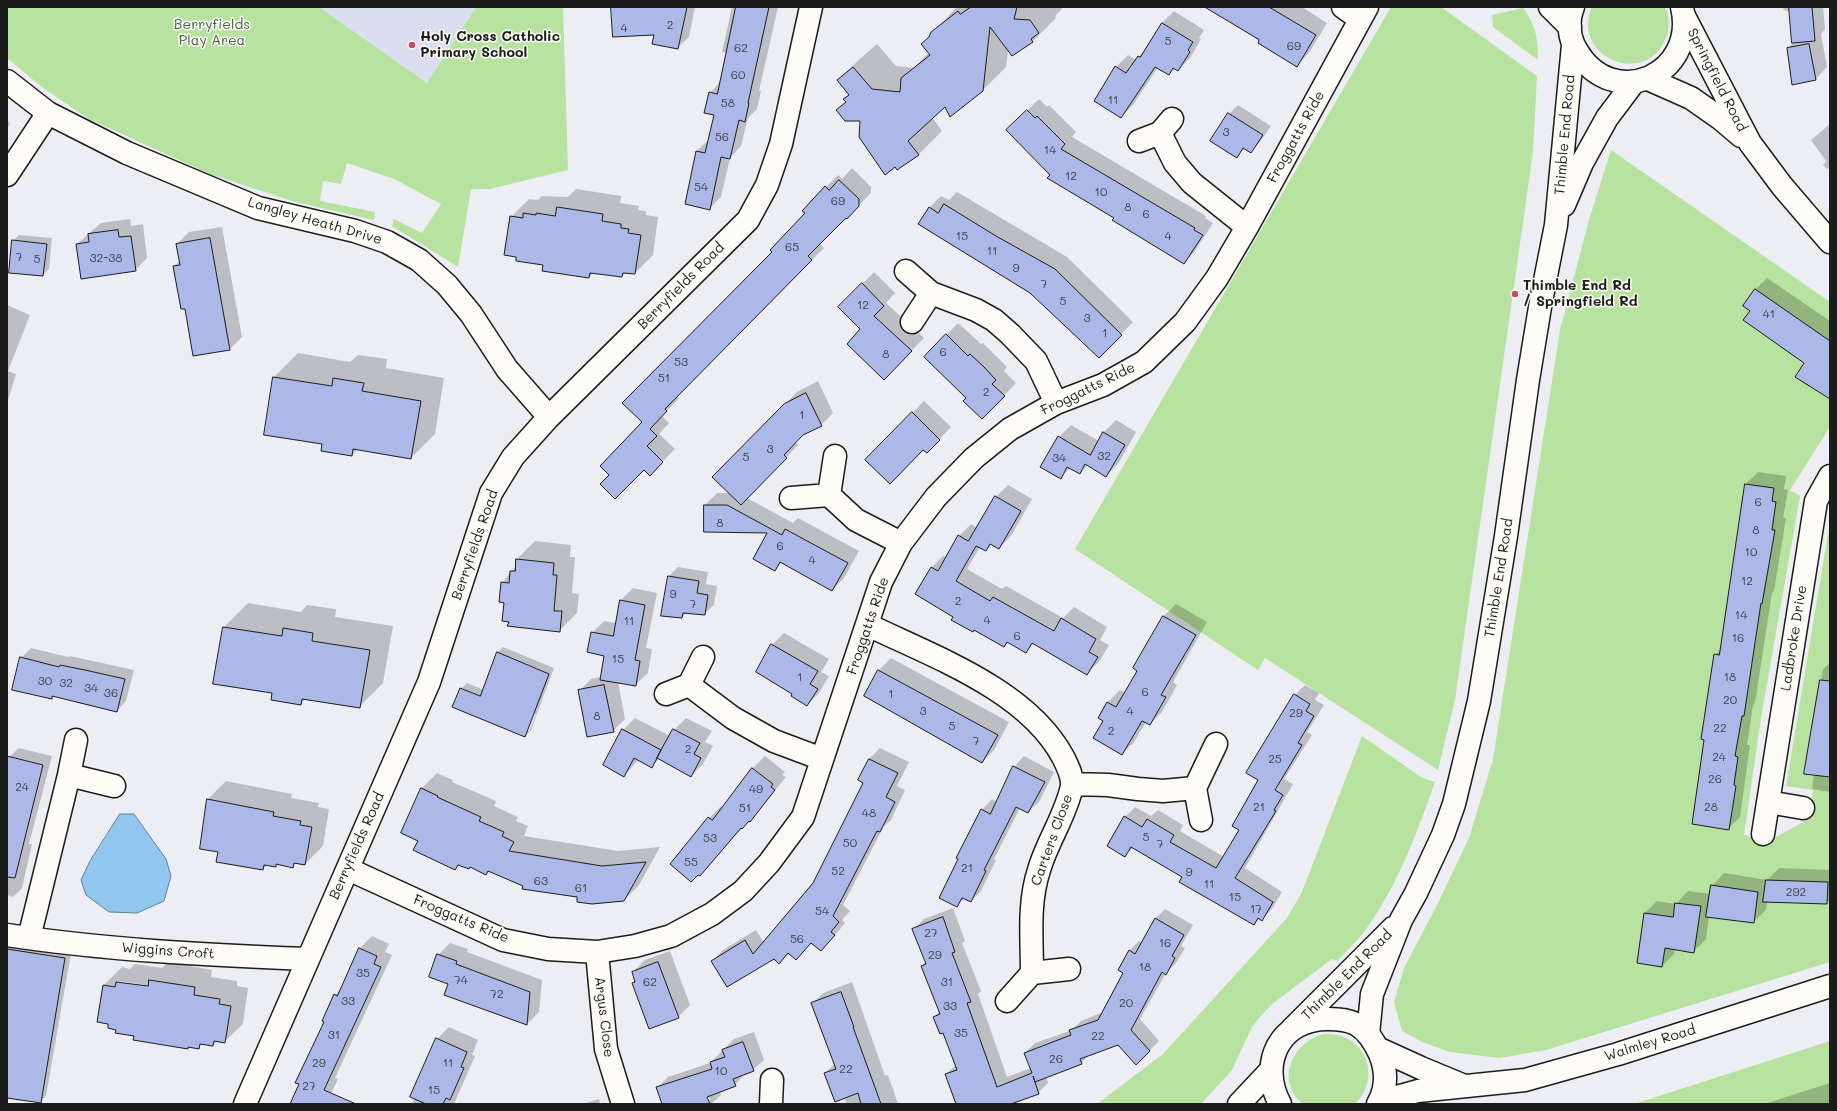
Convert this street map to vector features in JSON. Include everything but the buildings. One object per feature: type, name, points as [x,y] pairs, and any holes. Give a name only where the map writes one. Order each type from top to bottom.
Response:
[{"type":"street","name":"Berryfields Road","points":[[245,1104],[429,682],[491,493],[513,457],[549,417],[748,220],[767,184],[781,144],[811,7]]},
{"type":"street","points":[[1550,7],[1572,26]]},
{"type":"street","name":"Froggatts Ride","points":[[348,869],[503,940],[548,949],[597,952],[635,946],[671,936],[712,914],[743,891],[769,863],[803,817],[868,625],[881,582],[901,543],[936,497],[974,458],[1010,429],[1056,403],[1103,385],[1144,362],[1186,322],[1217,278],[1247,227],[1357,11]]},
{"type":"street","points":[[1641,81],[1665,68],[1677,54],[1684,37],[1683,12]]},
{"type":"street","name":"Springfield Road","points":[[1683,12],[1750,143],[1782,186],[1830,242]]},
{"type":"street","name":"Springfield Road","points":[[1572,26],[1582,60],[1590,70],[1609,80],[1641,81],[1691,98],[1721,119],[1750,143]]},
{"type":"street","name":"Thimble End Road","points":[[1373,1041],[1372,994],[1401,920],[1425,873],[1450,816],[1479,701],[1506,536],[1529,373],[1556,225],[1572,26]]},
{"type":"street","name":"Langley Heath Drive","points":[[7,81],[48,113],[127,153],[258,208],[355,231],[388,242],[419,260],[447,285],[471,314],[507,369],[549,417]]},
{"type":"street","name":"Thimble End Road","points":[[1556,225],[1582,162],[1607,118],[1641,81]]},
{"type":"street","points":[[7,175],[48,113]]},
{"type":"street","points":[[1139,140],[1166,126],[1175,163],[1192,183],[1247,227]]},
{"type":"street","points":[[906,271],[931,293],[976,310],[994,320],[1010,334],[1036,361],[1056,403]]},
{"type":"street","points":[[912,322],[931,293]]},
{"type":"street","points":[[829,495],[835,456]]},
{"type":"street","name":"Ladbroke Drive","points":[[1763,834],[1816,501],[1830,476]]},
{"type":"street","points":[[791,498],[829,495],[856,520],[901,543]]},
{"type":"street","name":"Carters Close","points":[[868,625],[975,677],[1024,709],[1040,725],[1058,749],[1069,768],[1072,784],[1067,802],[1039,870],[1032,895],[1032,973]]},
{"type":"street","points":[[666,694],[689,685],[703,657]]},
{"type":"street","points":[[689,685],[733,718],[774,741],[822,759]]},
{"type":"street","points":[[29,938],[69,775],[76,740]]},
{"type":"street","points":[[1201,820],[1195,788],[1216,744]]},
{"type":"street","points":[[69,775],[114,786]]},
{"type":"street","points":[[1072,784],[1108,785],[1163,791],[1195,788]]},
{"type":"street","points":[[1768,802],[1802,808]]},
{"type":"street","name":"Thimble End Road","points":[[1271,1070],[1276,1048],[1283,1038],[1401,920]]},
{"type":"street","name":"Wiggins Croft","points":[[7,935],[106,947],[307,960]]},
{"type":"street","name":"Argus Close","points":[[597,952],[606,1049],[623,1104]]},
{"type":"street","points":[[1007,1000],[1032,973],[1069,969]]},
{"type":"street","name":"Walmley Road","points":[[1384,1104],[1400,1096],[1418,1090],[1466,1087],[1525,1080],[1618,1054],[1830,986]]},
{"type":"street","name":"Walmley Road","points":[[1292,1030],[1307,1022],[1321,1019],[1339,1019],[1356,1024],[1373,1041],[1421,1068],[1466,1087]]},
{"type":"street","points":[[1373,1041],[1384,1064],[1386,1079],[1383,1094],[1378,1104]]},
{"type":"street","points":[[1239,1104],[1271,1070]]},
{"type":"street","points":[[1271,1070],[1273,1091],[1280,1104]]},
{"type":"street","points":[[771,1104],[772,1080]]},
{"type":"shaded area","name":"Holy Cross Catholic Primary School","points":[[319,7],[476,7],[427,83]]},
{"type":"green space","name":"Berryfields Play Area","points":[[7,7],[319,7],[427,83],[476,7],[563,7],[568,170],[490,189],[471,189],[458,267],[392,226],[394,219],[422,233],[441,204],[394,179],[347,163],[341,184],[323,181],[320,201],[375,212],[374,220],[295,202],[210,174],[89,119],[43,88],[7,58]]},
{"type":"green space","points":[[1391,7],[1441,7],[1537,76],[1533,152],[1455,700],[1438,770],[1265,658],[1258,670],[1075,549]]},
{"type":"green space","points":[[1592,7],[1665,7],[1669,19],[1667,36],[1655,54],[1642,62],[1627,64],[1612,60],[1600,52],[1591,40],[1588,24]]},
{"type":"green space","points":[[1523,8],[1531,21],[1535,32],[1538,60],[1493,27],[1492,15]]},
{"type":"green space","points":[[1611,150],[1830,302],[1830,427],[1790,490],[1800,496],[1761,718],[1744,835],[1770,840],[1809,819],[1813,790],[1786,786],[1830,522],[1830,962],[1546,1050],[1499,1058],[1450,1052],[1422,1042],[1402,1031],[1394,1002],[1404,968],[1437,905],[1469,838],[1493,759],[1560,330],[1589,220]]},
{"type":"green space","points":[[1362,736],[1421,777],[1435,782],[1400,870],[1383,903],[1369,925],[1337,961],[1332,959],[1272,1004],[1252,1027],[1232,1070],[1201,1104],[1097,1104],[1163,1054],[1287,918],[1302,892]]},
{"type":"green space","points":[[1324,1034],[1336,1035],[1348,1039],[1362,1052],[1366,1061],[1368,1079],[1366,1088],[1355,1104],[1303,1104],[1295,1095],[1290,1084],[1289,1074],[1291,1063],[1296,1054],[1303,1045],[1313,1038]]},
{"type":"green space","points":[[1830,1041],[1830,1104],[1634,1104]]},
{"type":"water","points":[[120,814],[134,814],[166,859],[171,876],[164,901],[137,913],[109,912],[86,895],[81,880],[90,861]]},
{"type":"place","name":"Holy Cross Catholic Primary School","points":[[412,45]]},
{"type":"place","name":"Thimble End Rd / Springfield Rd","points":[[1515,294]]}]
